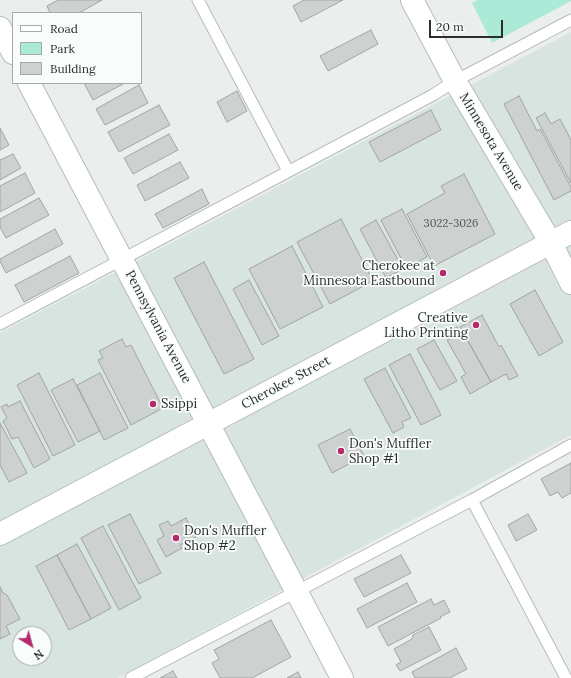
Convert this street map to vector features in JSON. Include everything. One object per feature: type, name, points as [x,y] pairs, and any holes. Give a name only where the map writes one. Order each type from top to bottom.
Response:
[{"type":"street","name":"Minnesota Avenue","points":[[412,0],[455,81],[551,243],[571,284]]},
{"type":"street","points":[[0,28],[12,51]]},
{"type":"street","name":"Pennsylvania Avenue","points":[[30,84],[342,678]]},
{"type":"street","name":"Cherokee Street","points":[[0,534],[571,232]]},
{"type":"lane","points":[[198,0],[288,171]]},
{"type":"lane","points":[[0,324],[433,95],[455,81],[571,20]]},
{"type":"lane","points":[[134,677],[472,500],[571,444]]},
{"type":"lane","points":[[472,500],[566,678]]},
{"type":"shaded area","points":[[571,32],[571,435],[118,678],[0,678],[0,333]]},
{"type":"green space","points":[[478,0],[571,1],[492,43],[472,3]]},
{"type":"building","points":[[58,0],[102,0],[81,12],[50,12],[47,6]]},
{"type":"building","points":[[304,0],[343,0],[301,22],[293,6]]},
{"type":"building","points":[[371,30],[378,44],[328,71],[320,56]]},
{"type":"building","points":[[85,84],[123,84],[93,100]]},
{"type":"building","points":[[139,85],[148,103],[105,125],[96,109]]},
{"type":"building","points":[[237,91],[247,111],[227,122],[217,102]]},
{"type":"building","points":[[519,96],[537,131],[540,129],[571,187],[571,191],[554,200],[504,104]]},
{"type":"building","points":[[159,105],[170,125],[119,152],[108,132]]},
{"type":"building","points":[[431,110],[441,130],[380,162],[369,142]]},
{"type":"building","points":[[545,113],[551,124],[560,119],[571,140],[571,183],[536,118]]},
{"type":"building","points":[[0,128],[9,145],[0,150]]},
{"type":"building","points":[[169,134],[178,150],[133,174],[124,158]]},
{"type":"building","points":[[13,154],[21,168],[0,180],[0,160]]},
{"type":"building","points":[[180,162],[189,178],[145,201],[137,185]]},
{"type":"building","points":[[25,173],[35,193],[0,212],[0,186]]},
{"type":"building","points":[[464,174],[495,234],[434,266],[407,214],[445,193],[441,186]]},
{"type":"building","points":[[202,189],[209,204],[163,228],[155,214]]},
{"type":"building","points":[[39,198],[49,215],[6,238],[0,227],[0,219]]},
{"type":"building","points":[[402,209],[427,257],[406,268],[381,220]]},
{"type":"building","points":[[341,219],[373,281],[330,304],[297,242]]},
{"type":"building","points":[[376,220],[403,269],[386,278],[360,229]]},
{"type":"building","points":[[55,229],[63,244],[6,273],[0,259]]},
{"type":"building","points":[[292,246],[323,307],[280,329],[249,269]]},
{"type":"building","points":[[70,256],[79,273],[24,302],[15,285]]},
{"type":"building","points":[[204,262],[254,359],[224,374],[174,278]]},
{"type":"building","points":[[249,280],[279,336],[262,345],[233,289]]},
{"type":"building","points":[[535,290],[563,342],[539,356],[510,304]]},
{"type":"building","points":[[482,315],[499,347],[501,345],[518,376],[509,380],[506,374],[491,382],[460,327]]},
{"type":"building","points":[[457,327],[461,333],[463,332],[491,382],[470,394],[461,377],[466,374],[447,340],[450,339],[446,333]]},
{"type":"building","points":[[122,339],[126,347],[131,345],[163,408],[131,425],[98,360],[103,358],[99,351]]},
{"type":"building","points":[[434,340],[457,381],[440,390],[417,349]]},
{"type":"building","points":[[410,354],[441,415],[421,425],[389,365]]},
{"type":"building","points":[[385,368],[411,418],[402,422],[404,427],[393,433],[364,379]]},
{"type":"building","points":[[39,373],[75,445],[53,456],[17,385]]},
{"type":"building","points":[[100,373],[128,428],[104,440],[77,385]]},
{"type":"building","points":[[73,379],[100,431],[78,442],[51,390]]},
{"type":"building","points":[[20,401],[50,459],[34,468],[18,437],[12,439],[3,421],[7,418],[1,407],[7,404],[8,407]]},
{"type":"building","points":[[0,423],[27,473],[9,482],[0,465]]},
{"type":"building","name":"Don's Muffler Shop #1","points":[[350,429],[364,456],[332,473],[318,445]]},
{"type":"building","points":[[571,463],[571,493],[562,498],[558,492],[550,496],[541,479]]},
{"type":"building","points":[[130,514],[161,573],[139,584],[108,525]]},
{"type":"building","points":[[528,514],[537,530],[516,541],[508,525]]},
{"type":"building","name":"Don's Muffler Shop #2","points":[[186,518],[196,537],[180,545],[182,548],[166,557],[157,540],[164,536],[159,525],[168,521],[171,526]]},
{"type":"building","points":[[103,526],[141,598],[119,610],[81,538]]},
{"type":"building","points":[[77,544],[111,608],[91,619],[57,555]]},
{"type":"building","points":[[57,555],[91,619],[69,630],[36,566]]},
{"type":"building","points":[[401,555],[411,573],[364,597],[354,579]]},
{"type":"building","points":[[407,583],[417,602],[367,628],[357,609]]},
{"type":"building","points":[[0,587],[3,593],[7,595],[20,619],[6,626],[10,634],[0,639]]},
{"type":"building","points":[[431,599],[434,605],[444,600],[450,612],[388,646],[378,627]]},
{"type":"building","points":[[271,620],[291,657],[252,678],[220,678],[212,663],[219,659],[214,650]]},
{"type":"building","points":[[429,627],[441,650],[400,671],[396,665],[401,662],[394,649],[412,639],[413,635]]},
{"type":"building","points":[[456,648],[467,669],[450,678],[415,678],[412,672]]},
{"type":"building","points":[[173,671],[177,678],[160,678]]},
{"type":"building","points":[[298,672],[301,678],[287,678]]},
{"type":"place","name":"Cherokee at Minnesota Eastbound","points":[[443,273]]},
{"type":"place","name":"Creative Litho Printing","points":[[476,325]]},
{"type":"place","name":"Ssippi","points":[[153,404]]},
{"type":"place","name":"Don's Muffler Shop #1","points":[[341,451]]},
{"type":"place","name":"Don's Muffler Shop #2","points":[[176,538]]}]
